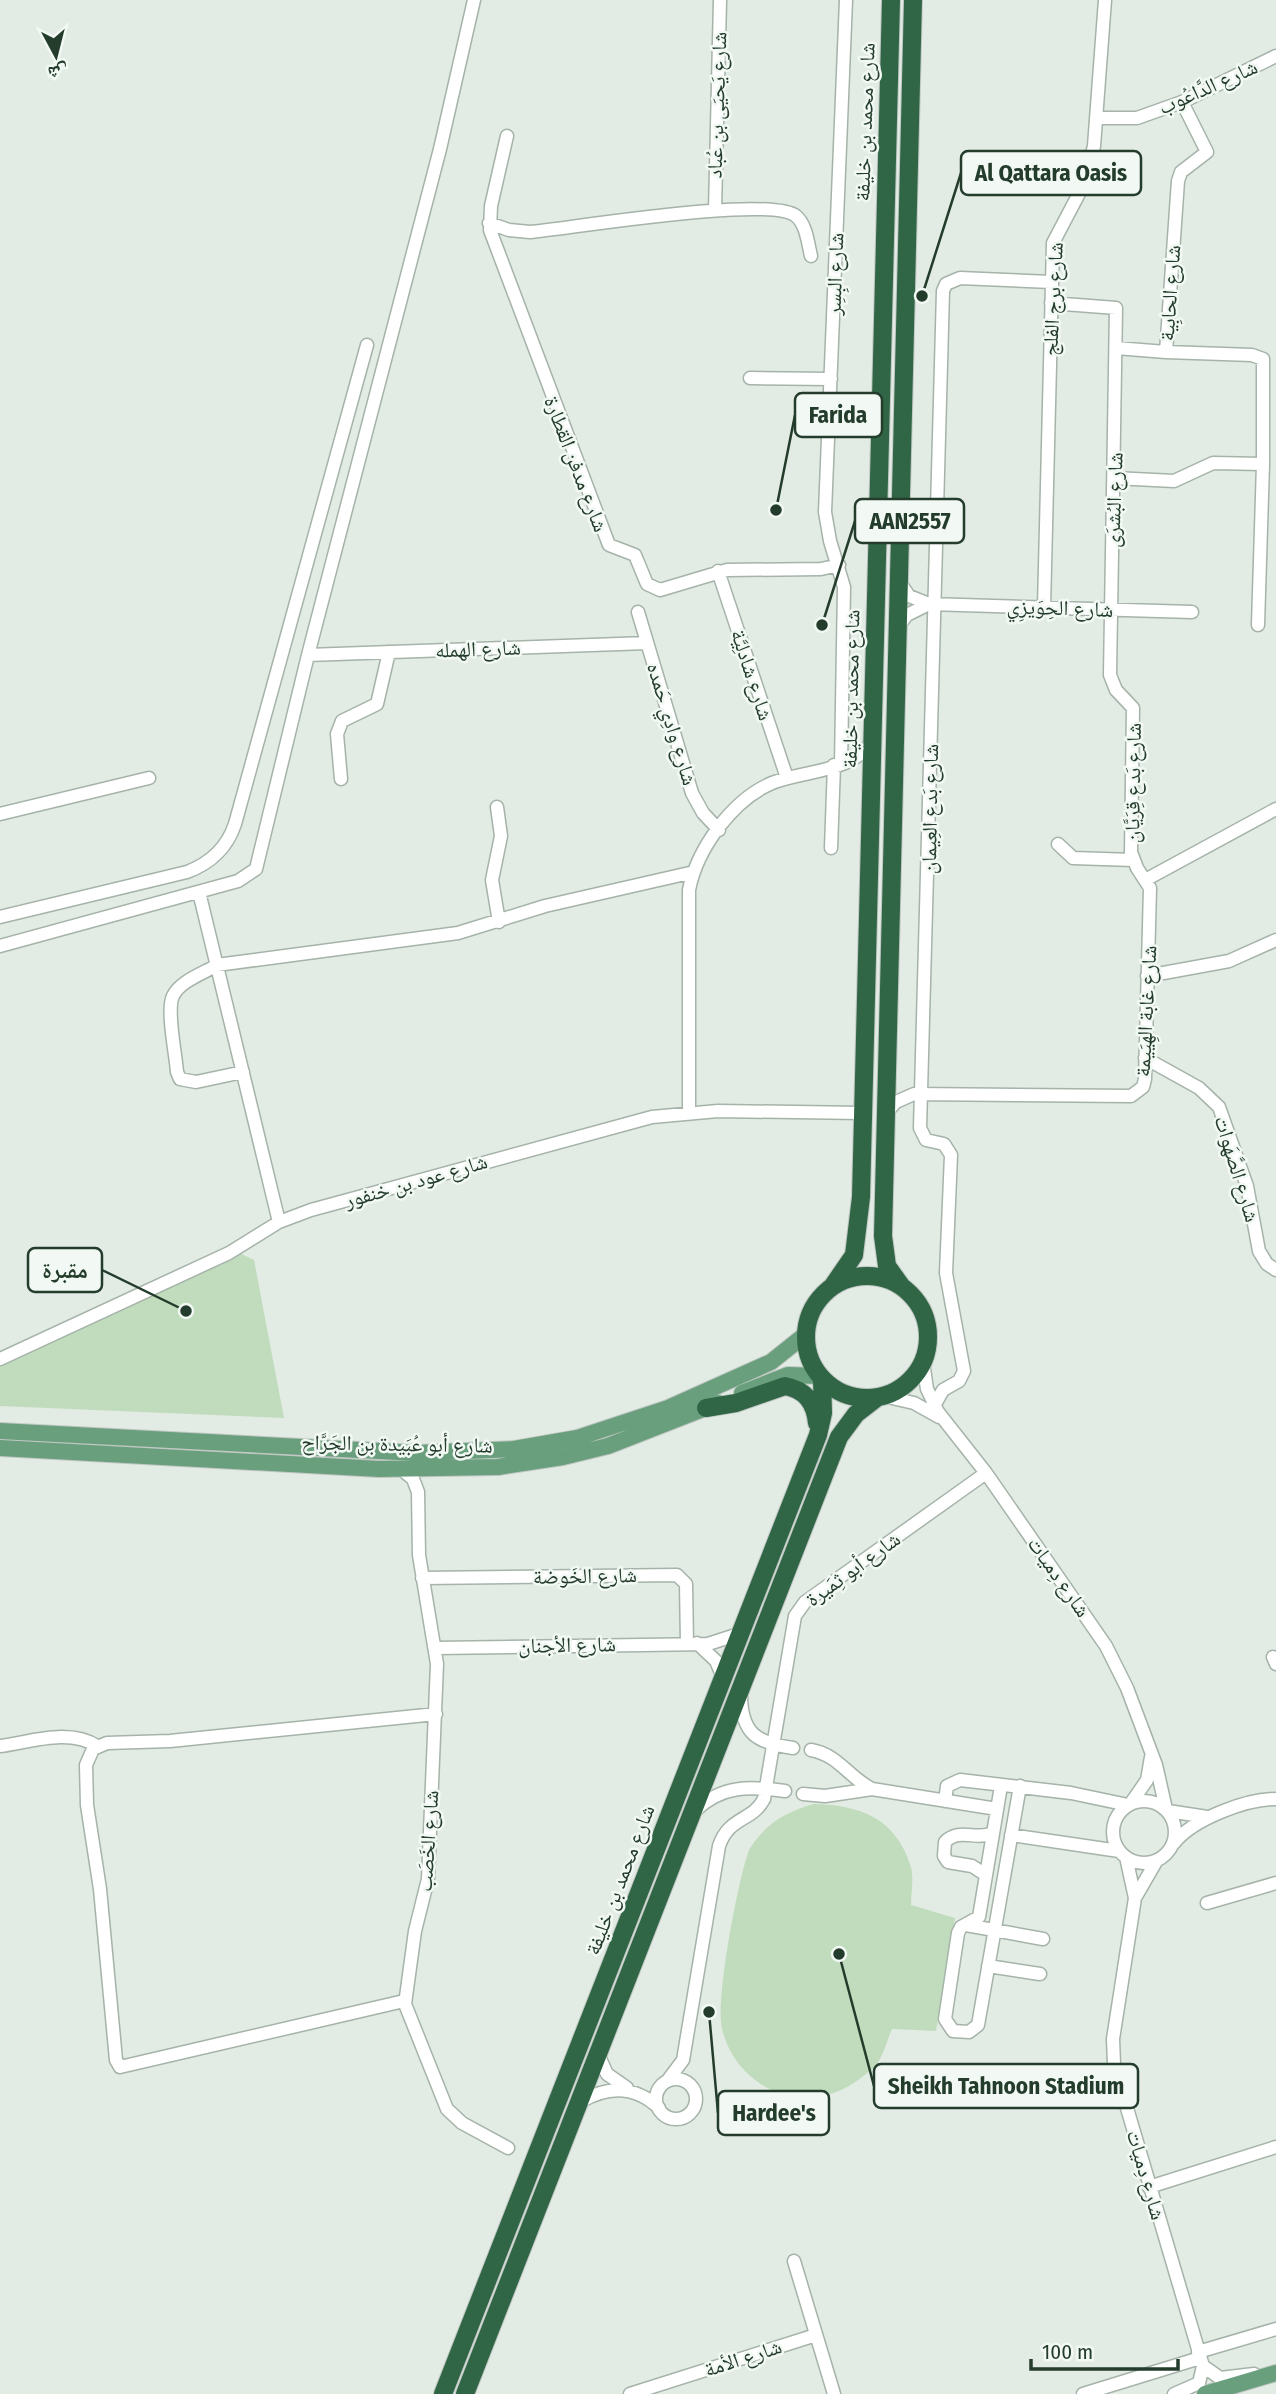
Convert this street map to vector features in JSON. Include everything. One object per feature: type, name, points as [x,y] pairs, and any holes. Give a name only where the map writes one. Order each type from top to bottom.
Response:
[{"type":"highway","name":"شارع محمد بن خليفة","points":[[832,1287],[848,1267],[857,1243],[872,782],[891,0]]},
{"type":"highway","name":"شارع محمد بن خليفة","points":[[902,1287],[887,1266],[883,1251],[884,1069],[913,0]]},
{"type":"highway","points":[[867,1276],[886,1279],[902,1287],[917,1302],[926,1321],[928,1341],[923,1362],[913,1377],[899,1389],[880,1396],[848,1395],[821,1378],[807,1349],[806,1334],[813,1307],[832,1287],[849,1279],[867,1276]]},
{"type":"highway","name":"شارع محمد بن خليفة","points":[[443,2394],[549,2130],[818,1435],[823,1413],[821,1378]]},
{"type":"highway","points":[[706,1408],[736,1403],[777,1387],[793,1388],[812,1403],[818,1435]]},
{"type":"highway","name":"شارع محمد بن خليفة","points":[[465,2394],[839,1437],[856,1413],[880,1396]]},
{"type":"main road","name":"شارع أبو عُبَيدة بن الجَرَّاح","points":[[0,1431],[417,1453],[513,1449],[577,1437],[648,1415],[772,1362],[806,1334]]},
{"type":"main road","name":"شارع أبو عُبَيدة بن الجَرَّاح","points":[[0,1448],[401,1469],[438,1470],[531,1463],[586,1452],[653,1431],[788,1375],[821,1378]]},
{"type":"main road","points":[[1205,2394],[1271,2374]]},
{"type":"street","points":[[0,946],[245,879],[256,869],[308,655],[440,149],[474,0]]},
{"type":"street","name":"شارع يَحيَى بن عُباد","points":[[715,210],[720,0]]},
{"type":"street","name":"شارع البِسِر","points":[[831,848],[831,794],[837,765],[844,587],[830,541],[825,512],[846,0]]},
{"type":"street","name":"شارع برج الفلج","points":[[1044,607],[1051,282],[1055,234],[1084,184],[1094,146],[1105,0]]},
{"type":"street","name":"شارع الدَّاعُوب","points":[[1097,118],[1137,118],[1182,102],[1276,56]]},
{"type":"street","name":"شارع الحابِية","points":[[1182,102],[1207,152],[1181,172],[1178,181],[1166,352],[1252,355],[1263,359],[1264,464],[1258,625]]},
{"type":"street","name":"شارع مدفن القطارة","points":[[507,136],[489,223],[495,246],[604,540],[615,549],[635,555],[643,577],[652,588],[667,588],[718,571],[821,569],[839,565]]},
{"type":"street","points":[[489,223],[509,230],[530,232],[715,210],[790,213],[802,223],[811,256]]},
{"type":"street","name":"شارع بَدع العِيمان","points":[[934,1406],[943,1390],[962,1378],[964,1367],[946,1273],[951,1155],[944,1144],[922,1137],[921,1093],[931,825],[931,604],[943,291],[946,284],[960,278],[1051,282]]},
{"type":"street","name":"شارع البُشرَى","points":[[1051,303],[1116,308],[1110,609],[1110,675],[1116,690]]},
{"type":"street","points":[[0,917],[187,872],[213,858],[227,842],[235,824],[367,345]]},
{"type":"street","points":[[1116,348],[1166,352]]},
{"type":"street","points":[[750,378],[831,379]]},
{"type":"street","points":[[1114,478],[1174,481],[1213,463],[1264,464]]},
{"type":"street","name":"شارع شادلِيَّة","points":[[718,571],[787,778]]},
{"type":"street","points":[[897,578],[909,596],[931,604]]},
{"type":"street","points":[[897,628],[907,615],[931,604]]},
{"type":"street","name":"شارع الحِوَيزِي","points":[[931,604],[1192,612]]},
{"type":"street","name":"شارع وادِي حَمده","points":[[638,612],[692,793],[703,813],[719,830]]},
{"type":"street","name":"شارع الهمله","points":[[308,655],[648,643]]},
{"type":"street","points":[[341,779],[337,734],[342,721],[377,704],[388,652]]},
{"type":"street","name":"شارع بَدع قِرَيَّان","points":[[1116,690],[1130,702],[1135,715],[1133,860],[1147,879]]},
{"type":"street","points":[[689,1112],[689,904],[694,872],[719,830],[735,809],[752,794],[787,778],[837,765],[862,755],[873,739]]},
{"type":"street","points":[[837,765],[866,771],[872,782]]},
{"type":"street","points":[[0,814],[149,778]]},
{"type":"street","points":[[497,807],[501,836],[492,880],[499,922]]},
{"type":"street","points":[[1147,879],[1276,809]]},
{"type":"street","points":[[1058,845],[1073,858],[1133,860]]},
{"type":"street","points":[[243,1072],[196,1082],[180,1079],[177,1072],[171,1007],[173,996],[183,985],[217,965],[458,933],[569,900],[694,872]]},
{"type":"street","name":"شارع غابة الهِيَيمة","points":[[884,1117],[902,1098],[921,1093],[1131,1096],[1143,1087],[1151,897],[1147,879]]},
{"type":"street","points":[[199,892],[279,1222]]},
{"type":"street","points":[[1147,976],[1219,964],[1276,940]]},
{"type":"street","name":"شارع الصَّهَوات","points":[[1145,1058],[1199,1088],[1219,1107],[1247,1186],[1259,1251],[1267,1264],[1276,1270]]},
{"type":"street","name":"شارع غابة الهِيَيمة","points":[[884,1069],[899,1086],[921,1093]]},
{"type":"street","name":"شارع عود بن خنفور","points":[[0,1359],[229,1253],[279,1222],[518,1152],[652,1117],[689,1112],[862,1113]]},
{"type":"street","name":"شارع دِميات","points":[[923,1362],[927,1389],[934,1406],[986,1473],[1106,1646],[1127,1688],[1150,1750],[1167,1810]]},
{"type":"street","name":"شارع دِميات","points":[[880,1396],[914,1403],[943,1419]]},
{"type":"street","points":[[401,1469],[413,1479],[418,1492]]},
{"type":"street","points":[[418,1492],[426,1479],[438,1470]]},
{"type":"street","name":"شارع أبو ثِمَيرة","points":[[767,1788],[793,1625],[800,1609],[986,1473]]},
{"type":"street","name":"شارع الخَصَب","points":[[418,1492],[418,1543],[422,1578],[436,1648],[436,1714],[428,1878],[415,1931],[404,2001],[406,2012],[447,2109],[462,2123],[508,2148]]},
{"type":"street","name":"شارع الخَوضة","points":[[422,1578],[677,1575],[686,1584],[692,1643]]},
{"type":"street","name":"شارع الأجنان","points":[[436,1648],[719,1642],[739,1634]]},
{"type":"street","points":[[692,1643],[710,1654],[723,1677]]},
{"type":"street","points":[[690,1817],[709,1800],[753,1780],[765,1766],[767,1757],[742,1715],[741,1690]]},
{"type":"street","points":[[0,1746],[68,1737],[97,1746],[436,1714]]},
{"type":"street","points":[[759,1740],[793,1748]]},
{"type":"street","points":[[97,1746],[86,1765],[88,1805],[100,1889],[116,2060],[120,2067],[404,2001]]},
{"type":"street","points":[[811,1750],[827,1753],[842,1764],[855,1779],[872,1790]]},
{"type":"street","points":[[1123,1854],[1115,1843],[1113,1826],[1147,1780],[1150,1750]]},
{"type":"street","points":[[836,1794],[844,1780],[842,1764]]},
{"type":"street","points":[[945,1801],[944,1791],[955,1781],[1020,1786],[1129,1805],[1149,1801],[1167,1810],[1210,1817]]},
{"type":"street","points":[[1002,1786],[979,1917],[958,1933],[946,2020],[950,2029],[969,2032],[978,2025],[1020,1786]]},
{"type":"street","points":[[734,1788],[785,1791]]},
{"type":"street","points":[[598,2054],[607,2074],[629,2090],[644,2096],[673,2118],[688,2115],[696,2101],[683,2060],[719,1846],[732,1823],[760,1806],[767,1788]]},
{"type":"street","points":[[803,1794],[820,1797],[872,1790],[997,1810]]},
{"type":"street","points":[[1011,1835],[1123,1854],[1136,1862],[1157,1860],[1188,1828],[1210,1817],[1276,1799]]},
{"type":"street","points":[[1167,1810],[1175,1828],[1172,1846]]},
{"type":"street","points":[[986,1875],[972,1866],[947,1862],[944,1856],[945,1842],[958,1834],[983,1837],[993,1833]]},
{"type":"street","name":"شارع دِميات","points":[[1123,1854],[1135,1898]]},
{"type":"street","name":"شارع دِميات","points":[[1157,1860],[1135,1898],[1113,2052],[1117,2077],[1200,2359]]},
{"type":"street","points":[[1207,1903],[1276,1882]]},
{"type":"street","points":[[966,1925],[1043,1939]]},
{"type":"street","points":[[988,1966],[1040,1974]]},
{"type":"street","points":[[659,2109],[657,2095],[683,2060]]},
{"type":"street","points":[[580,2102],[605,2091],[648,2090],[678,2080],[690,2085]]},
{"type":"street","points":[[1149,2187],[1276,2147]]},
{"type":"street","points":[[794,2261],[834,2394]]},
{"type":"street","points":[[1083,2394],[1200,2359],[1276,2329]]},
{"type":"street","name":"شارع الأمة","points":[[630,2394],[816,2335]]},
{"type":"street","points":[[1200,2359],[1220,2378],[1271,2374]]},
{"type":"street","points":[[1174,2394],[1199,2383],[1200,2359]]},
{"type":"green space","points":[[237,1252],[254,1260],[284,1418],[0,1406],[0,1361]]},
{"type":"green space","points":[[814,1804],[861,1811],[886,1826],[904,1850],[911,1867],[911,1905],[955,1918],[936,2031],[892,2029],[877,2064],[861,2078],[841,2090],[820,2096],[799,2097],[778,2092],[760,2083],[743,2069],[730,2051],[722,2029],[722,1993],[734,1912],[749,1850],[777,1820]]},
{"type":"place","name":"Al Qattara Oasis","points":[[922,296]]},
{"type":"place","name":"Farida","points":[[776,510]]},
{"type":"place","name":"AAN2557","points":[[822,625]]},
{"type":"place","name":"مقبرة","points":[[186,1311]]},
{"type":"place","name":"Sheikh Tahnoon Stadium","points":[[839,1954]]},
{"type":"place","name":"Hardee's","points":[[709,2012]]}]
